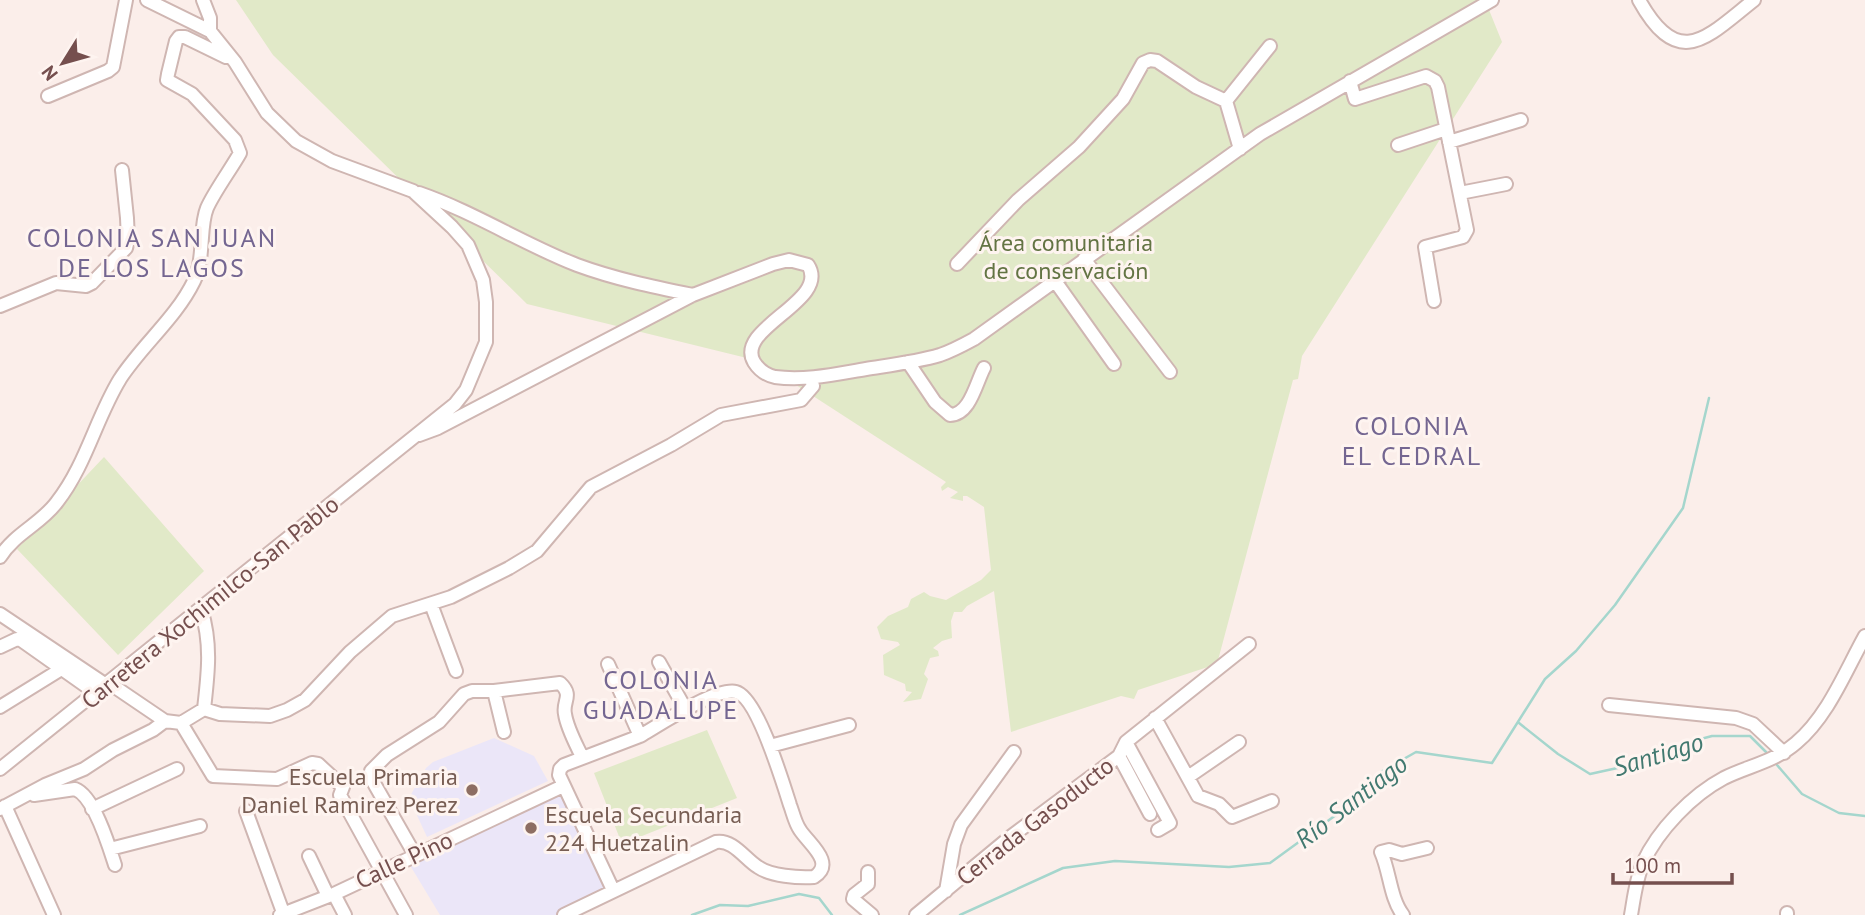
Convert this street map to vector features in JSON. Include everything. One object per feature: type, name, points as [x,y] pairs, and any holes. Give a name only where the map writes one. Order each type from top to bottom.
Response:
[{"type":"street","points":[[48,96],[113,67],[126,0]]},
{"type":"street","points":[[147,0],[210,31],[267,113],[296,141],[332,161],[453,205],[576,265],[637,284],[693,295]]},
{"type":"street","points":[[203,0],[210,31]]},
{"type":"street","points":[[1639,0],[1660,31],[1669,37],[1692,42],[1706,38],[1754,0]]},
{"type":"street","points":[[419,435],[438,428],[693,295],[789,260],[808,265],[813,277],[803,295],[757,338],[751,348],[750,354],[754,363],[766,374],[775,377],[811,378],[938,355],[974,339],[1260,134],[1485,1]]},
{"type":"street","points":[[0,557],[17,536],[44,517],[63,495],[83,461],[114,389],[194,281],[201,257],[206,209],[240,153],[235,141],[192,94],[167,80],[176,41],[179,37],[185,37],[234,62]]},
{"type":"street","points":[[1226,101],[1270,46]]},
{"type":"street","points":[[957,264],[1018,200],[1079,147],[1123,99],[1143,63],[1150,60],[1157,61],[1196,87],[1226,101],[1240,149]]},
{"type":"street","points":[[1350,81],[1355,99],[1426,76],[1431,77],[1438,87],[1467,233],[1425,247],[1434,301]]},
{"type":"street","points":[[1398,145],[1521,120]]},
{"type":"street","points":[[0,306],[56,283],[86,286],[126,248],[128,240],[122,170]]},
{"type":"street","points":[[1460,193],[1506,184]]},
{"type":"street","points":[[413,191],[452,227],[468,246],[482,280],[487,322],[486,342],[466,390],[455,404],[419,435]]},
{"type":"street","points":[[1084,260],[1170,372]]},
{"type":"street","points":[[1055,281],[1114,365]]},
{"type":"street","points":[[908,362],[935,402],[950,415],[956,415],[965,409],[984,368]]},
{"type":"street","points":[[0,647],[17,639],[21,640],[63,668],[165,721],[181,723],[204,709],[220,714],[270,716],[305,700],[350,652],[392,615],[431,604],[509,568],[537,551],[591,487],[721,415],[801,400],[813,386],[811,378]]},
{"type":"street","name":"Carretera Xochimilco-San Pablo","points":[[0,769],[419,435]]},
{"type":"street","points":[[431,604],[456,671]]},
{"type":"street","points":[[201,609],[209,642],[210,662],[204,709]]},
{"type":"street","points":[[0,614],[104,687]]},
{"type":"street","points":[[1631,915],[1643,863],[1663,832],[1690,804],[1721,779],[1784,753],[1815,723],[1865,636]]},
{"type":"street","name":"Cerrada Gasoducto","points":[[916,915],[1009,838],[1118,756],[1126,742],[1249,644]]},
{"type":"street","points":[[659,662],[685,710]]},
{"type":"street","points":[[608,664],[640,736]]},
{"type":"street","points":[[0,707],[63,668]]},
{"type":"street","points":[[415,855],[371,778],[371,771],[387,755],[439,722],[464,694],[471,691],[560,683],[568,697],[564,712],[582,757]]},
{"type":"street","points":[[494,691],[504,732]]},
{"type":"street","points":[[564,915],[723,840],[760,868],[770,872],[814,877],[820,873],[823,867],[822,858],[800,830],[770,746],[750,702],[743,694],[733,691],[717,694],[640,736],[582,757],[560,769],[563,786],[613,890]]},
{"type":"street","points":[[1609,705],[1736,718],[1754,724],[1784,753]]},
{"type":"street","points":[[1155,718],[1198,796],[1219,804],[1232,817],[1272,801]]},
{"type":"street","points":[[54,915],[2,807],[84,769],[165,721]]},
{"type":"street","points":[[181,723],[204,751],[208,771],[217,778],[277,779],[312,763],[318,764],[342,787],[340,795],[406,915]]},
{"type":"street","points":[[770,746],[849,725]]},
{"type":"street","points":[[1126,742],[1170,823],[1158,830]]},
{"type":"street","points":[[1188,777],[1239,742]]},
{"type":"street","points":[[946,891],[954,844],[961,825],[1014,752]]},
{"type":"street","points":[[1118,756],[1150,814]]},
{"type":"street","points":[[92,808],[177,769]]},
{"type":"street","name":"Calle Pino","points":[[282,915],[331,895],[563,786]]},
{"type":"street","points":[[22,797],[75,789],[81,792],[92,808],[114,865]]},
{"type":"street","points":[[246,811],[282,915]]},
{"type":"street","points":[[110,849],[200,827]]},
{"type":"street","points":[[1403,915],[1397,907],[1388,867],[1381,852],[1389,850],[1402,854],[1427,848]]},
{"type":"street","points":[[309,856],[345,915]]},
{"type":"street","points":[[868,872],[868,884],[854,895],[853,899],[872,915]]},
{"type":"shaded area","name":"Escuela Primaria Daniel Ramirez Perez","points":[[494,738],[534,756],[548,781],[427,837],[409,798],[426,768],[433,762]]},
{"type":"shaded area","name":"Escuela Secundaria 224 Huetzalin","points":[[562,794],[606,891],[557,915],[440,915],[408,862]]},
{"type":"green space","name":"Área comunitaria de conservación","points":[[236,0],[1485,0],[1502,42],[1302,356],[1298,379],[1293,380],[1217,664],[1138,690],[1134,699],[1121,696],[1011,732],[994,591],[967,606],[962,612],[954,612],[951,621],[952,638],[933,648],[938,651],[939,656],[930,658],[924,674],[928,679],[921,699],[903,702],[912,692],[906,691],[905,684],[884,675],[883,655],[900,645],[898,642],[881,639],[877,627],[888,616],[908,607],[911,599],[924,592],[946,600],[981,580],[991,570],[984,507],[967,496],[963,496],[963,501],[950,498],[958,492],[948,487],[942,491],[941,487],[946,482],[759,361],[527,304],[273,55]]},
{"type":"green space","points":[[104,457],[204,571],[118,655],[17,549]]},
{"type":"green space","points":[[707,730],[737,798],[622,844],[594,773]]},
{"type":"waterway","name":"Río Santiago","points":[[960,915],[1063,868],[1115,861],[1229,867],[1270,863],[1351,804],[1379,773],[1416,752],[1492,763],[1545,679],[1576,651],[1615,605],[1683,508],[1709,398]]},
{"type":"waterway","name":"Santiago","points":[[1519,723],[1558,754],[1590,774],[1631,765],[1667,748],[1712,736],[1750,736],[1766,752]]},
{"type":"waterway","name":"Santiago","points":[[1777,765],[1802,794],[1839,813],[1865,816]]},
{"type":"waterway","name":"Río Santiago","points":[[692,915],[720,905],[748,906],[799,894],[819,898],[832,915]]},
{"type":"place","name":"Escuela Primaria Daniel Ramirez Perez","points":[[472,790]]},
{"type":"place","name":"Escuela Secundaria 224 Huetzalin","points":[[531,828]]},
{"type":"district","name":"COLONIA SAN JUAN DE LOS LAGOS","points":[[152,252]]},
{"type":"district","name":"COLONIA EL CEDRAL","points":[[1412,440]]},
{"type":"district","name":"COLONIA GUADALUPE","points":[[661,694]]}]
